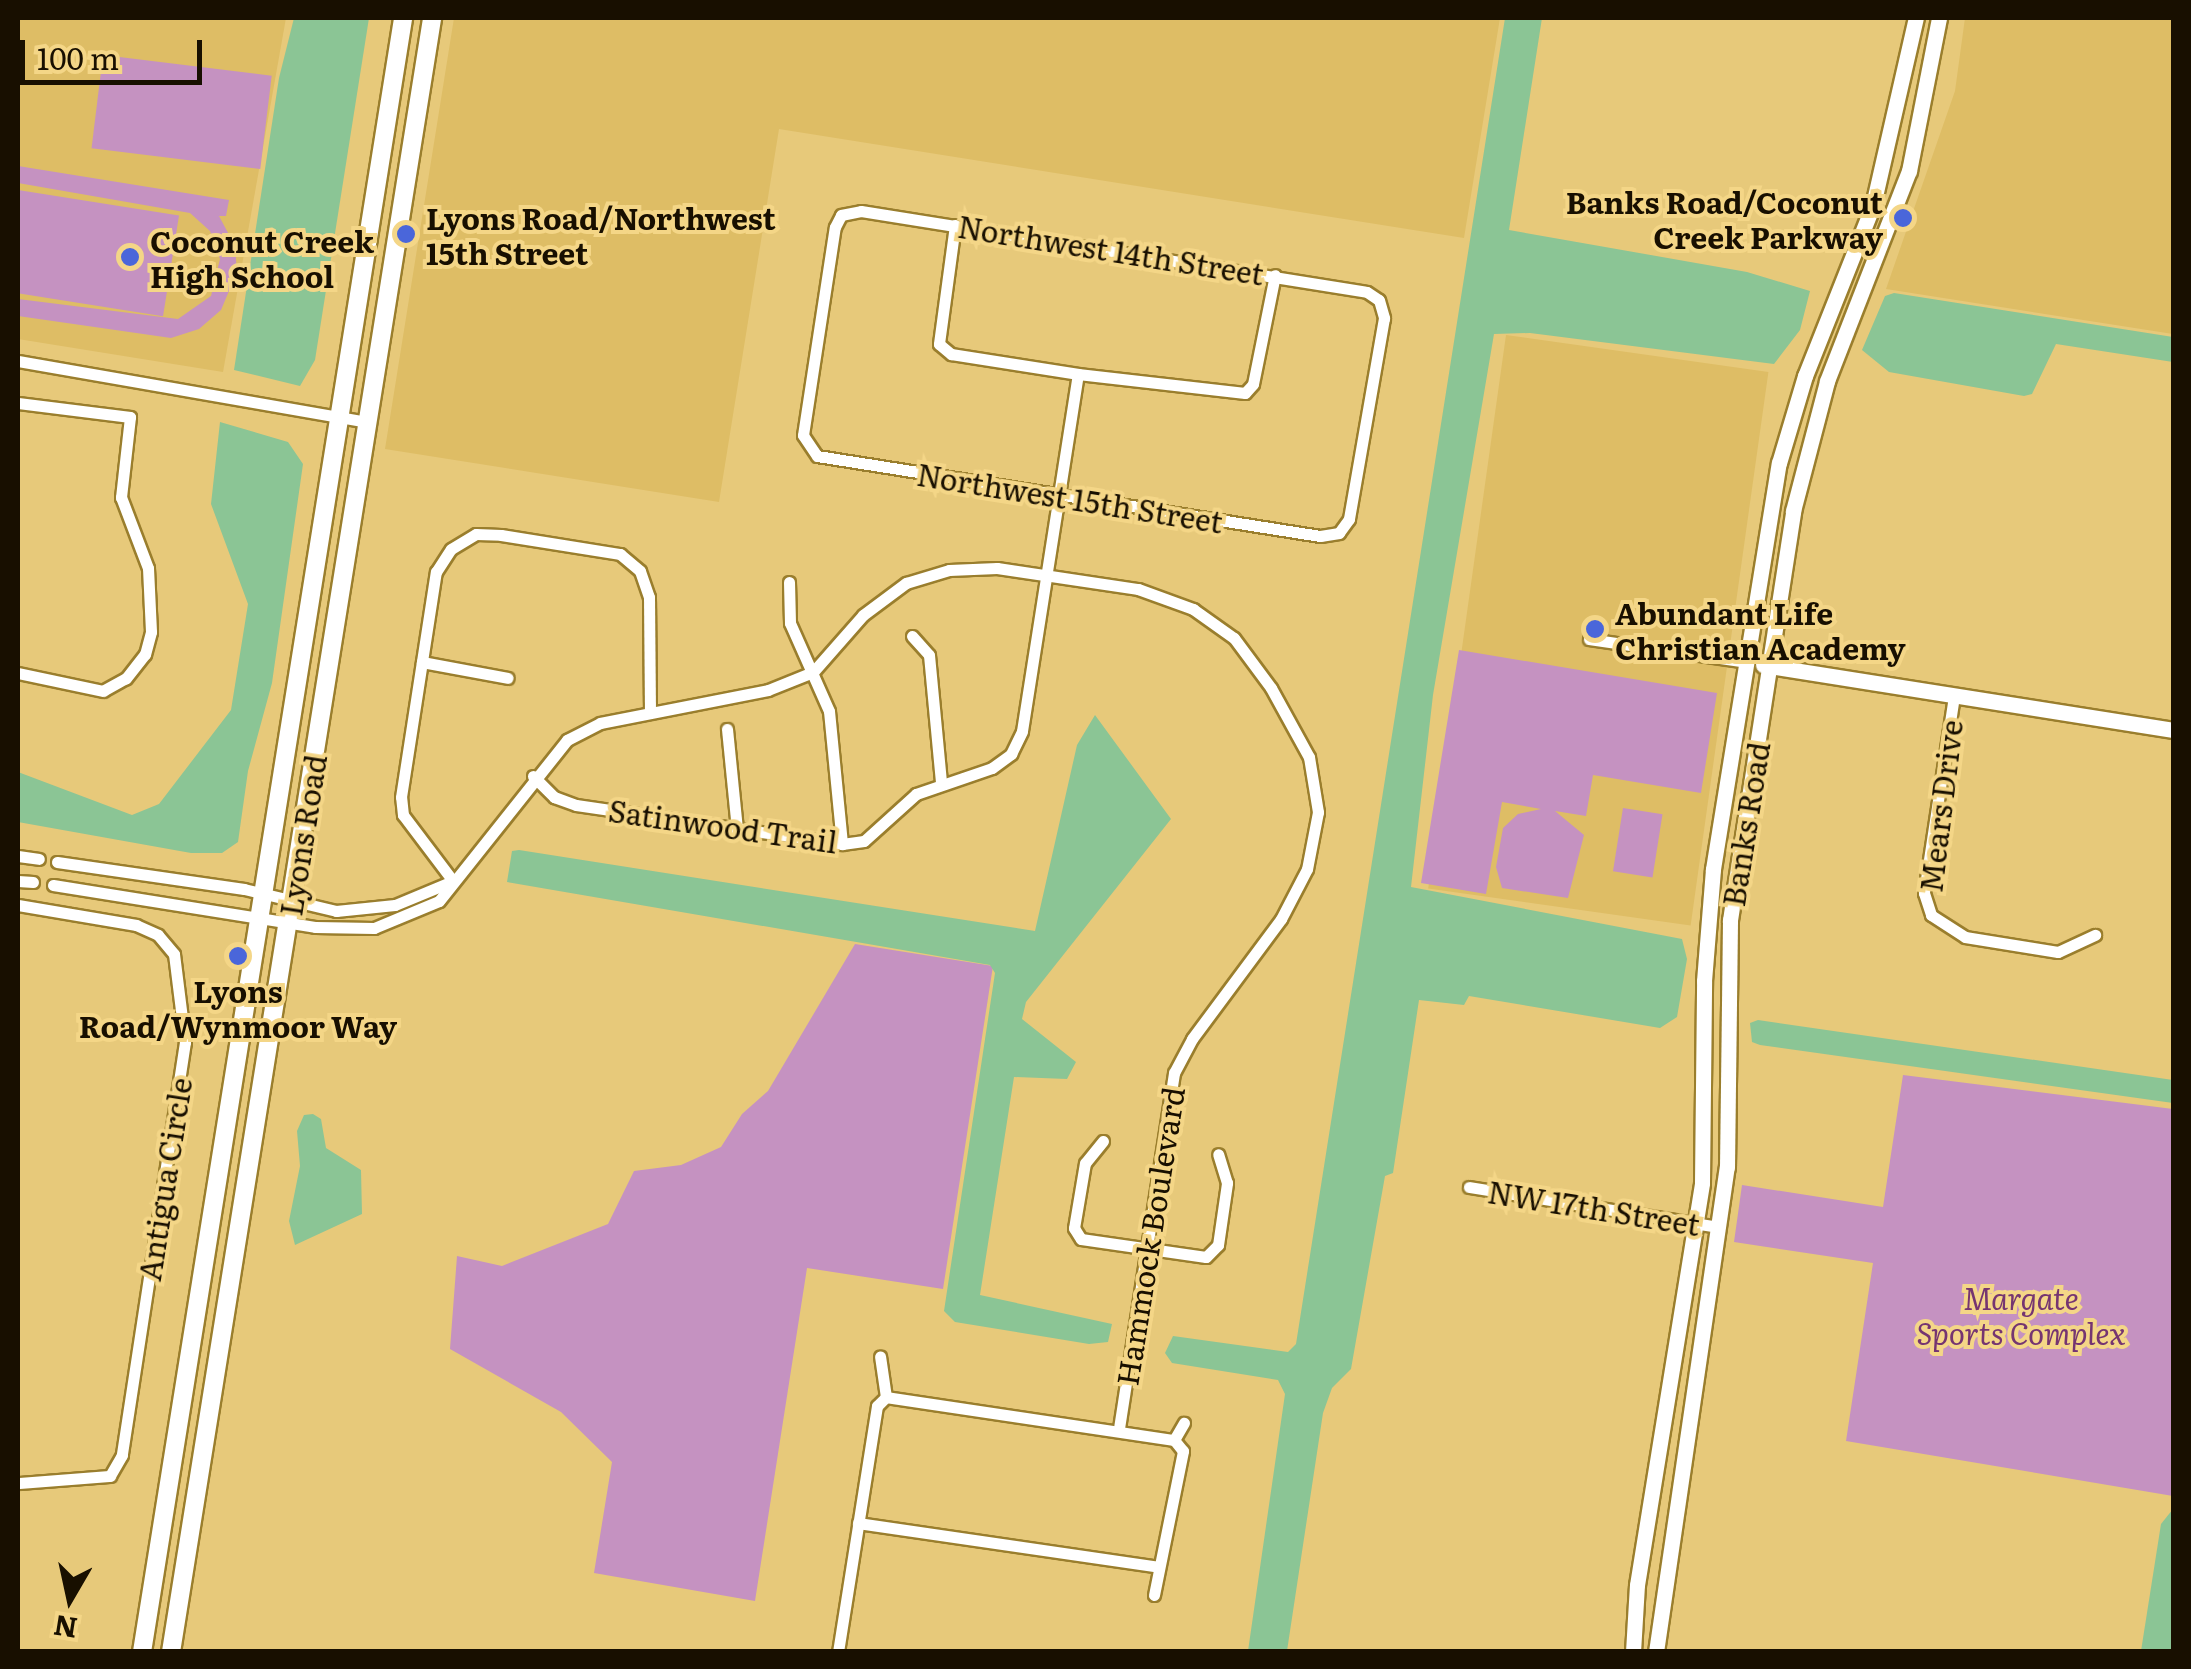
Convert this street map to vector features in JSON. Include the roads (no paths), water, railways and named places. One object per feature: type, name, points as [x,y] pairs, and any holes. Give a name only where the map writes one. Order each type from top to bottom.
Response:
[{"type":"main road","name":"Lyons Road","points":[[142,1652],[403,18]]},
{"type":"main road","name":"Lyons Road","points":[[171,1652],[432,18]]},
{"type":"street","name":"Banks Road","points":[[1633,1652],[1637,1585],[1696,1224],[1707,1123],[1706,936],[1779,464],[1805,376],[1873,205],[1916,18]]},
{"type":"street","name":"Banks Road","points":[[1656,1652],[1718,1227],[1730,1121],[1730,920],[1769,666],[1813,424],[1896,214],[1920,127],[1939,18]]},
{"type":"street","name":"Northwest 14th Street","points":[[806,445],[841,215],[860,211],[955,224],[1275,275],[1367,292],[1379,300],[1384,318],[1349,518],[1339,533]]},
{"type":"street","points":[[955,224],[940,344],[951,354],[1078,374],[1245,393],[1254,384],[1275,275]]},
{"type":"street","points":[[18,360],[340,414],[367,422]]},
{"type":"street","points":[[1046,574],[1078,374]]},
{"type":"street","points":[[18,403],[130,417],[121,497],[148,568],[151,606],[144,654],[126,678],[103,692],[18,673]]},
{"type":"street","name":"Northwest 15th Street","points":[[806,445],[817,456],[1320,536],[1339,533]]},
{"type":"street","points":[[57,862],[363,912],[453,881],[403,815],[400,797],[436,572],[451,549],[476,534],[620,554],[640,571],[649,597],[650,710]]},
{"type":"street","name":"Hammock Boulevard","points":[[53,886],[289,922],[374,928],[417,916],[453,881],[533,776],[567,740],[650,710],[768,690],[813,672],[863,616],[906,584],[949,570],[1046,574],[1138,588],[1193,609],[1234,638],[1271,688],[1308,757],[1318,812],[1308,869],[1281,919],[1192,1039],[1174,1073],[1119,1430]]},
{"type":"street","name":"Satinwood Trail","points":[[533,776],[554,798],[576,805],[842,844],[864,842],[897,808],[941,781],[992,768],[1011,754],[1022,731],[1046,574]]},
{"type":"street","points":[[789,582],[790,624],[829,711],[842,844]]},
{"type":"street","points":[[912,636],[929,655],[941,781]]},
{"type":"street","points":[[1589,639],[2174,730]]},
{"type":"street","points":[[422,662],[508,678]]},
{"type":"street","name":"Mears Drive","points":[[1954,696],[1924,893],[1931,915],[1965,937],[2058,952],[2096,935]]},
{"type":"street","points":[[727,729],[738,829]]},
{"type":"street","points":[[18,856],[40,859]]},
{"type":"street","points":[[18,881],[33,882]]},
{"type":"street","name":"Antigua Circle","points":[[18,905],[136,925],[158,936],[174,954],[185,1042],[122,1455],[110,1476],[18,1484]]},
{"type":"street","points":[[1103,1141],[1085,1163],[1074,1228],[1081,1239],[1144,1250],[1206,1257],[1218,1246],[1227,1183],[1218,1154]]},
{"type":"street","name":"NW 17th Street","points":[[1469,1187],[1718,1227]]},
{"type":"street","points":[[880,1356],[886,1397]]},
{"type":"street","points":[[886,1397],[1174,1440],[1183,1451],[1166,1561],[1159,1567],[1154,1595]]},
{"type":"street","points":[[838,1652],[877,1406],[886,1397]]},
{"type":"street","points":[[1174,1440],[1184,1423]]},
{"type":"street","points":[[858,1524],[1159,1567]]},
{"type":"place","name":"Banks Road/Coconut Creek Parkway","points":[[1903,218]]},
{"type":"place","name":"Lyons Road/Northwest 15th Street","points":[[406,234]]},
{"type":"place","name":"Coconut Creek High School","points":[[130,257]]},
{"type":"place","name":"Abundant Life Christian Academy","points":[[1595,629]]},
{"type":"place","name":"Lyons Road/Wynmoor Way","points":[[238,956]]},
{"type":"park label","name":"Margate Sports Complex","points":[[2021,1314]]}]
